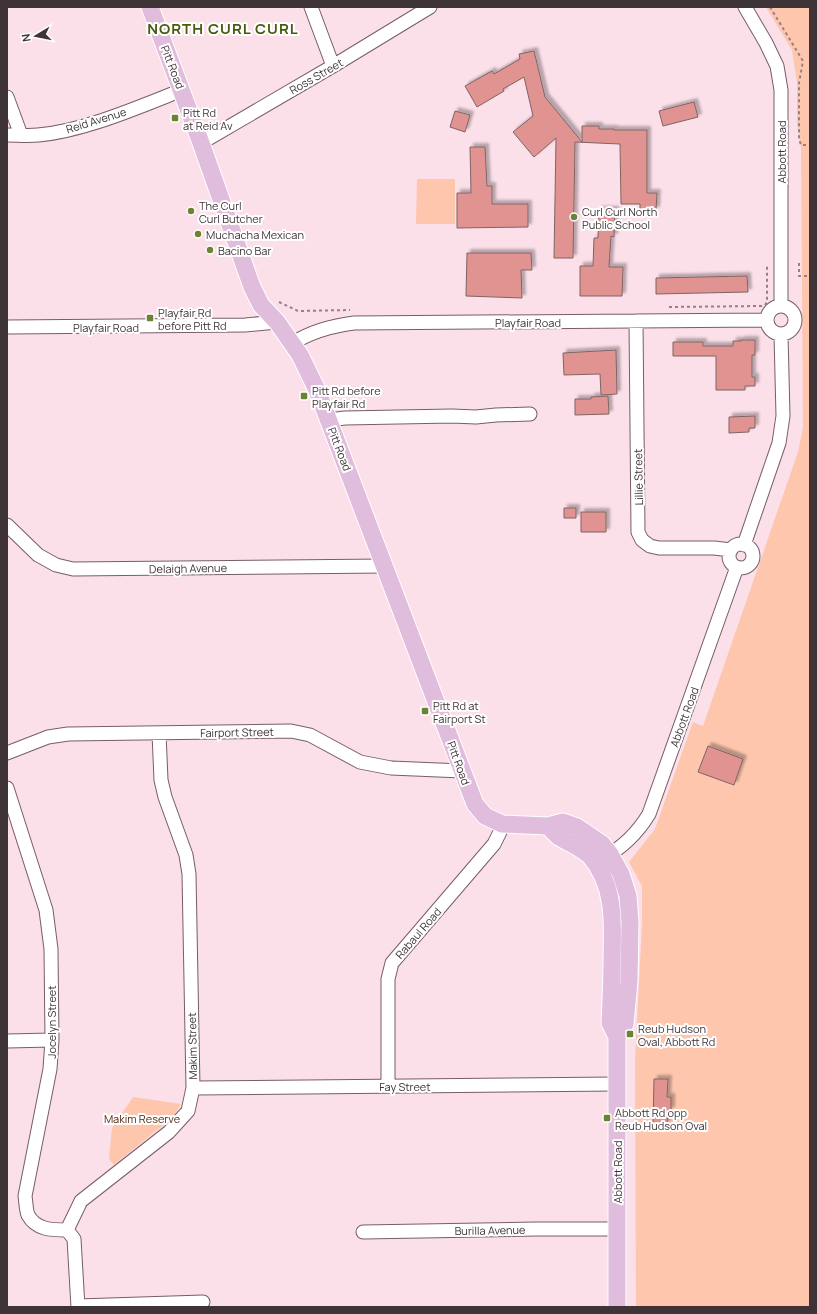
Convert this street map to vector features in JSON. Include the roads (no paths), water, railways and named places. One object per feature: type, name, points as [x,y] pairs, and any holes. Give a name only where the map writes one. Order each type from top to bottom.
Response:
[{"type":"main road","name":"Pitt Road","points":[[150,7],[182,90],[252,287],[261,304],[277,322],[293,344],[308,369],[329,420],[475,804],[480,812],[490,819],[502,824],[548,826],[563,822],[577,827],[602,844],[610,854]]},
{"type":"main road","points":[[548,826],[559,836],[568,840],[589,855],[595,863]]},
{"type":"main road","name":"Abbott Road","points":[[610,854],[622,874],[628,896],[630,922],[629,981],[625,1024],[617,1036]]},
{"type":"main road","name":"Abbott Road","points":[[595,863],[606,881],[611,899],[613,923],[610,1023],[617,1036],[617,1307]]},
{"type":"street","points":[[311,7],[333,66]]},
{"type":"street","name":"Ross Street","points":[[201,143],[430,7]]},
{"type":"street","name":"Abbott Road","points":[[745,7],[766,43],[777,66],[781,90],[781,306]]},
{"type":"street","name":"Reid Avenue","points":[[7,135],[51,133],[99,121],[182,90]]},
{"type":"street","points":[[7,97],[21,135]]},
{"type":"street","points":[[781,306],[786,307],[793,312],[796,320],[795,325],[790,332],[781,335],[772,332],[767,325],[767,320],[769,312],[773,308],[781,306]]},
{"type":"street","name":"Playfair Road","points":[[293,344],[324,328],[354,323],[767,320]]},
{"type":"street","name":"Lillie Street","points":[[636,321],[638,532],[642,540],[650,546],[659,548],[714,548],[731,550]]},
{"type":"street","name":"Playfair Road","points":[[7,327],[245,325],[277,322]]},
{"type":"street","points":[[744,545],[779,443],[782,416],[781,335]]},
{"type":"street","points":[[329,420],[345,418],[476,417],[530,414]]},
{"type":"street","name":"Delaigh Avenue","points":[[7,525],[38,555],[56,564],[73,569],[385,566]]},
{"type":"street","points":[[737,545],[744,545],[752,552],[752,560],[744,567],[737,567],[731,562],[731,550],[737,545]]},
{"type":"street","name":"Abbott Road","points":[[595,863],[631,838],[649,814],[737,567]]},
{"type":"street","name":"Fairport Street","points":[[7,753],[48,737],[68,734],[291,731],[310,735],[360,762],[391,768],[462,771]]},
{"type":"street","name":"Makim Street","points":[[67,1230],[81,1201],[168,1132],[188,1111],[193,1088],[189,874],[186,855],[165,797],[161,780],[159,733]]},
{"type":"street","name":"Jocelyn Street","points":[[7,788],[46,910],[51,949],[52,1040],[50,1069],[25,1196],[28,1214],[37,1225],[49,1230],[67,1230]]},
{"type":"street","name":"Rabaul Road","points":[[388,1086],[388,979],[392,963],[494,844],[502,824]]},
{"type":"street","points":[[7,1041],[52,1040]]},
{"type":"street","name":"Fay Street","points":[[193,1088],[617,1084]]},
{"type":"street","name":"Burilla Avenue","points":[[363,1232],[617,1229]]},
{"type":"street","points":[[67,1230],[74,1239],[78,1306],[203,1302]]},
{"type":"place","name":"Pitt Rd at Reid Av","points":[[175,118]]},
{"type":"place","name":"The Curl Curl Butcher","points":[[191,211]]},
{"type":"place","name":"Curl Curl North Public School","points":[[574,217]]},
{"type":"place","name":"Muchacha Mexican","points":[[198,234]]},
{"type":"place","name":"Bacino Bar","points":[[210,250]]},
{"type":"place","name":"Playfair Rd before Pitt Rd","points":[[150,318]]},
{"type":"place","name":"Pitt Rd before Playfair Rd","points":[[304,396]]},
{"type":"place","name":"Pitt Rd at Fairport St","points":[[425,711]]},
{"type":"place","name":"Reub Hudson Oval, Abbott Rd","points":[[630,1034]]},
{"type":"place","name":"Abbott Rd opp Reub Hudson Oval","points":[[607,1118]]},
{"type":"district","name":"NORTH CURL CURL","points":[[223,28]]},
{"type":"park label","name":"Makim Reserve","points":[[142,1118]]}]
